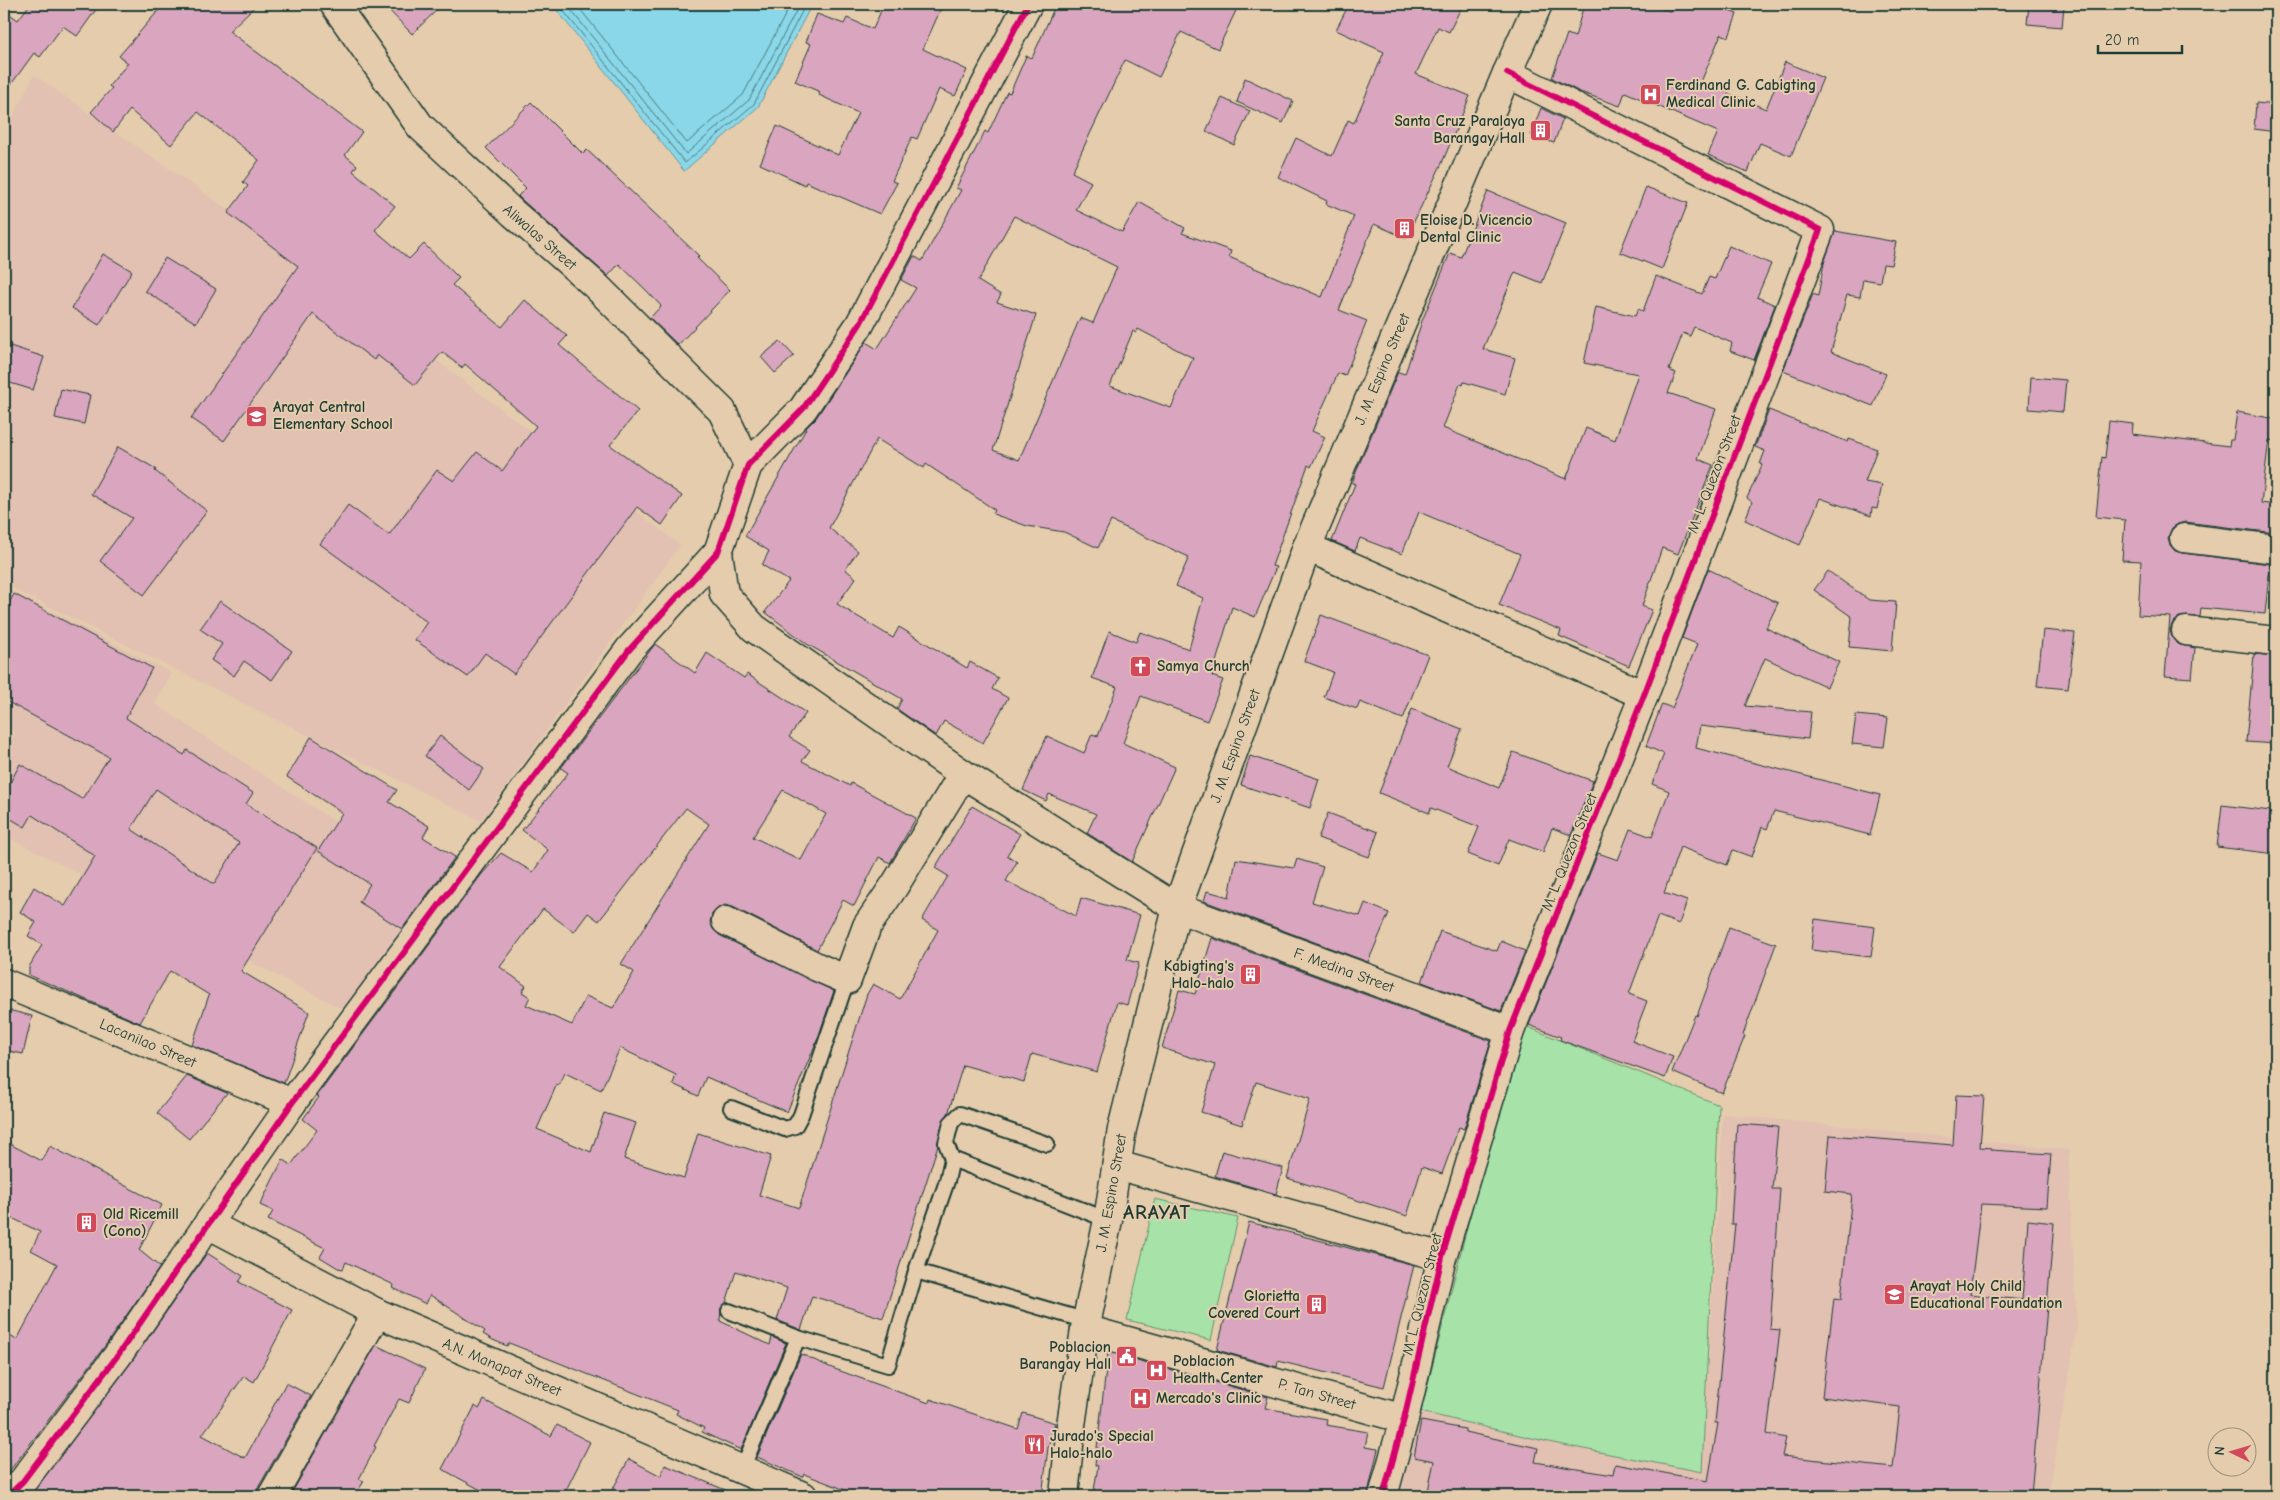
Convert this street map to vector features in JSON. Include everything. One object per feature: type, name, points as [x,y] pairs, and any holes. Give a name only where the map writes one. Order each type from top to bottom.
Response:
[{"type":"street","name":"Aliwalas Street","points":[[334,4],[420,126],[512,213],[594,284],[722,410],[748,465]]},
{"type":"street","points":[[8,1496],[23,1481],[118,1355],[292,1103],[629,650],[718,552],[748,465],[803,410],[860,324],[1028,4]]},
{"type":"street","name":"J. M. Espino Street","points":[[1064,1496],[1071,1425],[1086,1325],[1108,1220],[1122,1130],[1177,908],[1307,547],[1507,73],[1538,4]]},
{"type":"street","name":"M. L. Quezon Street","points":[[1383,1496],[1404,1419],[1442,1257],[1510,1031],[1644,695],[1820,230],[1507,73]]},
{"type":"street","points":[[2184,538],[2276,549]]},
{"type":"street","points":[[1307,547],[1644,695]]},
{"type":"street","name":"F. Medina Street","points":[[718,552],[724,594],[754,628],[963,774],[1177,908],[1510,1031]]},
{"type":"street","points":[[2186,631],[2276,641]]},
{"type":"street","points":[[726,921],[816,967],[847,980],[867,926],[895,885],[963,774]]},
{"type":"street","name":"Lacanilao Street","points":[[4,983],[292,1103]]},
{"type":"street","points":[[1117,1165],[1442,1257]]},
{"type":"street","name":"A.N. Manapat Street","points":[[208,1224],[377,1313],[742,1469],[776,1491],[803,1496]]},
{"type":"street","points":[[272,1496],[377,1313]]},
{"type":"street","name":"P. Tan Street","points":[[1086,1325],[1404,1419]]},
{"type":"lane","points":[[731,1108],[785,1129],[795,1126],[847,980]]},
{"type":"lane","points":[[729,1311],[798,1338],[888,1365],[916,1271],[947,1181],[952,1159],[946,1143],[951,1123],[960,1114],[1047,1144]]},
{"type":"lane","points":[[952,1159],[1108,1220]]},
{"type":"lane","points":[[916,1271],[1086,1325]]},
{"type":"lane","points":[[742,1469],[798,1338]]},
{"type":"shaded area","name":"Arayat Central Elementary School","points":[[34,75],[341,288],[680,545],[481,821],[4,584],[4,135]]},
{"type":"shaded area","points":[[4,587],[171,673],[155,704],[435,887],[349,1012],[4,835],[4,758],[15,732],[4,723]]},
{"type":"shaded area","name":"Arayat Holy Child Educational Foundation","points":[[1723,1114],[2068,1150],[2077,1327],[2048,1496],[1399,1496],[1421,1412],[1553,1443],[1702,1472]]},
{"type":"green space","points":[[1518,1023],[1719,1105],[1702,1472],[1553,1443],[1421,1412]]},
{"type":"green space","points":[[1155,1199],[1238,1218],[1211,1340],[1127,1320]]},
{"type":"water","points":[[552,4],[812,4],[758,107],[684,171]]},
{"type":"building","points":[[30,4],[100,4],[77,36],[63,26],[40,57],[34,53],[4,94],[4,10],[18,20]]},
{"type":"building","points":[[164,4],[257,4],[229,31],[362,132],[345,155],[357,165],[353,171],[395,206],[375,230],[409,259],[424,244],[459,278],[452,285],[502,327],[525,300],[567,336],[559,345],[638,411],[610,445],[682,496],[662,525],[637,507],[514,674],[485,653],[468,677],[415,640],[427,622],[320,544],[348,505],[389,535],[437,470],[454,481],[477,452],[502,471],[536,426],[465,364],[462,368],[442,352],[415,385],[377,355],[374,360],[313,314],[224,441],[191,418],[298,266],[228,213],[248,186],[243,182],[259,160],[198,112],[171,145],[130,110],[113,132],[91,112],[112,88],[109,86],[128,63],[119,56]]},
{"type":"building","points":[[383,4],[443,4],[412,34]]},
{"type":"building","points":[[884,4],[943,4],[923,49],[967,70],[955,96],[939,89],[917,139],[912,137],[892,181],[897,183],[880,214],[806,182],[805,185],[760,164],[777,126],[838,155],[858,113],[819,95],[820,92],[795,81],[811,44],[806,42],[817,14],[844,24],[847,18],[873,29]]},
{"type":"building","points":[[1056,4],[1239,4],[1218,49],[1181,32],[1159,77],[1125,60],[1072,172],[1091,182],[1076,210],[1122,232],[1139,202],[1185,228],[1182,233],[1231,251],[1229,257],[1322,297],[1354,216],[1326,204],[1327,201],[1278,177],[1296,138],[1332,156],[1348,120],[1354,123],[1384,52],[1336,30],[1349,4],[1463,4],[1449,32],[1438,27],[1416,74],[1470,96],[1442,163],[1406,238],[1374,224],[1339,310],[1367,321],[1345,376],[1338,373],[1312,431],[1325,437],[1311,467],[1308,465],[1272,566],[1276,567],[1255,617],[1232,607],[1212,676],[1223,680],[1207,721],[1141,696],[1123,743],[1175,767],[1132,862],[1087,833],[1096,814],[1049,794],[1046,801],[1023,790],[1047,736],[1084,753],[1092,734],[1098,736],[1117,687],[1092,678],[1109,631],[1136,642],[1140,632],[1189,649],[1203,598],[1176,586],[1189,557],[1111,521],[1098,548],[1064,532],[1027,526],[993,514],[995,510],[926,464],[924,468],[877,439],[829,528],[858,551],[845,569],[856,578],[837,604],[893,638],[899,627],[967,668],[970,662],[998,678],[992,689],[1008,698],[983,743],[944,721],[936,736],[897,709],[902,699],[807,644],[765,612],[789,581],[762,565],[769,551],[745,536],[807,427],[816,418],[866,342],[877,349],[916,288],[901,280],[914,256],[922,261],[961,190],[956,188],[985,131],[988,133],[1007,92],[1010,93],[1026,56],[1032,58]],"holes":[[[1014,216],[1117,267],[1093,323],[1080,318],[1019,460],[993,450],[1036,315],[997,302],[1001,295],[978,281]],[[1138,329],[1193,358],[1171,408],[1110,386],[1133,331],[1136,333]]]},
{"type":"building","points":[[1584,4],[1645,4],[1670,11],[1673,4],[1711,4],[1737,14],[1729,37],[1721,34],[1701,82],[1766,109],[1785,62],[1823,78],[1791,156],[1760,143],[1748,172],[1708,155],[1718,132],[1625,92],[1620,106],[1580,92],[1552,78],[1567,34],[1575,37]]},
{"type":"building","points":[[2029,4],[2064,6],[2062,27],[2027,24]]},
{"type":"building","points":[[1245,78],[1293,101],[1283,123],[1237,102]]},
{"type":"building","points":[[1222,98],[1250,111],[1234,145],[1206,131]]},
{"type":"building","points":[[531,102],[583,154],[587,150],[652,211],[699,256],[697,258],[730,290],[678,345],[650,318],[661,306],[647,291],[619,264],[608,276],[523,201],[518,196],[526,188],[486,148]]},
{"type":"building","points":[[2256,103],[2276,105],[2276,132],[2254,129]]},
{"type":"building","points":[[1541,108],[1563,119],[1554,143],[1531,135]]},
{"type":"building","points":[[1646,187],[1688,203],[1662,269],[1620,252]]},
{"type":"building","points":[[1488,191],[1566,223],[1542,283],[1515,272],[1483,349],[1515,358],[1505,394],[1464,382],[1463,385],[1460,384],[1443,428],[1566,479],[1586,428],[1615,440],[1638,374],[1584,363],[1596,307],[1635,316],[1638,309],[1643,311],[1656,276],[1702,294],[1709,277],[1715,279],[1729,246],[1771,264],[1757,297],[1775,305],[1754,360],[1730,351],[1732,343],[1694,327],[1690,336],[1683,333],[1669,370],[1676,373],[1668,393],[1716,409],[1698,459],[1713,465],[1678,554],[1662,548],[1642,606],[1652,610],[1629,666],[1559,636],[1561,630],[1499,605],[1520,554],[1419,512],[1402,554],[1360,538],[1355,551],[1332,541],[1355,484],[1352,483],[1358,467],[1398,372],[1405,374],[1422,321],[1450,253],[1461,257]]},
{"type":"building","points":[[1835,231],[1896,242],[1891,265],[1883,264],[1880,282],[1863,279],[1860,297],[1847,295],[1831,352],[1886,374],[1873,406],[1783,371],[1813,294],[1818,296],[1824,263]]},
{"type":"building","points":[[103,254],[132,271],[99,325],[72,308]]},
{"type":"building","points":[[165,258],[216,289],[196,323],[145,291]]},
{"type":"building","points":[[780,341],[794,356],[775,373],[761,357]]},
{"type":"building","points":[[4,344],[44,357],[33,390],[4,381]]},
{"type":"building","points":[[2031,377],[2066,380],[2063,412],[2029,409]]},
{"type":"building","points":[[61,389],[90,395],[84,424],[55,418]]},
{"type":"building","points":[[1769,410],[1848,442],[1849,439],[1877,449],[1865,482],[1882,485],[1877,509],[1872,508],[1871,516],[1820,498],[1800,545],[1745,520],[1752,502],[1747,498],[1762,465],[1760,464],[1765,451],[1755,447]]},
{"type":"building","points":[[2237,412],[2276,419],[2276,441],[2269,440],[2261,503],[2276,505],[2276,533],[2185,522],[2172,528],[2168,537],[2170,545],[2175,551],[2182,553],[2270,564],[2265,614],[2201,608],[2200,617],[2179,617],[2173,622],[2170,630],[2177,644],[2195,648],[2192,678],[2165,676],[2170,617],[2138,615],[2141,561],[2122,560],[2125,520],[2096,517],[2102,457],[2105,458],[2109,421],[2133,424],[2132,434],[2229,446],[2230,440],[2233,440]]},
{"type":"building","points":[[118,447],[156,469],[155,471],[207,511],[144,595],[100,561],[132,518],[91,494]]},
{"type":"building","points":[[1708,569],[1778,603],[1766,628],[1839,662],[1827,687],[1765,658],[1745,706],[1811,712],[1808,739],[1700,726],[1696,748],[1880,795],[1870,835],[1774,811],[1767,829],[1762,827],[1752,857],[1733,850],[1727,865],[1680,847],[1664,893],[1687,901],[1679,924],[1658,916],[1629,994],[1647,1001],[1632,1041],[1673,1057],[1665,1078],[1560,1040],[1561,1037],[1529,1025],[1598,853],[1618,860],[1630,829],[1652,837],[1669,791],[1652,784],[1664,754],[1646,746],[1662,704],[1672,708],[1697,644],[1682,638]]},
{"type":"building","points":[[1828,571],[1869,600],[1896,602],[1892,651],[1849,647],[1852,617],[1814,590]]},
{"type":"building","points":[[14,594],[152,668],[126,718],[184,755],[187,750],[253,793],[246,804],[317,848],[241,971],[309,1012],[284,1083],[192,1045],[209,995],[170,971],[140,1023],[29,975],[29,967],[42,945],[28,936],[36,922],[20,912],[34,887],[65,906],[95,856],[32,815],[25,827],[4,815],[4,794],[20,764],[82,799],[109,757],[4,700],[4,612]],"holes":[[[156,789],[239,843],[214,884],[131,829]]]},
{"type":"building","points":[[220,601],[292,651],[272,680],[244,661],[234,676],[211,660],[222,644],[200,629]]},
{"type":"building","points":[[1321,615],[1428,655],[1403,719],[1360,702],[1357,709],[1324,697],[1333,672],[1304,661]]},
{"type":"building","points":[[2043,630],[2075,633],[2068,689],[2037,686]]},
{"type":"building","points":[[655,644],[695,673],[707,653],[744,678],[747,674],[806,713],[789,737],[810,750],[802,761],[850,786],[851,783],[916,818],[890,863],[879,857],[854,906],[843,900],[817,950],[733,907],[725,905],[718,908],[712,914],[710,922],[713,929],[719,935],[834,991],[818,1038],[787,1112],[706,1077],[698,1096],[673,1084],[676,1075],[620,1048],[601,1090],[565,1073],[559,1085],[557,1084],[537,1129],[591,1152],[604,1113],[636,1123],[624,1159],[684,1178],[698,1133],[771,1156],[759,1195],[799,1208],[867,994],[873,984],[900,999],[938,930],[922,920],[948,876],[935,868],[972,806],[1020,834],[1007,855],[1017,862],[1006,881],[1076,916],[1081,898],[1140,915],[1127,960],[1139,963],[1127,1005],[1117,1002],[1097,1072],[1032,1054],[1024,1082],[963,1065],[948,1114],[943,1121],[938,1145],[883,1318],[812,1296],[801,1330],[777,1320],[787,1288],[736,1271],[726,1303],[721,1308],[720,1321],[770,1345],[772,1337],[786,1343],[741,1450],[702,1432],[704,1428],[676,1414],[678,1410],[509,1343],[507,1346],[493,1340],[483,1334],[485,1331],[430,1295],[426,1304],[393,1288],[394,1285],[346,1262],[343,1269],[338,1268],[320,1257],[325,1248],[268,1220],[273,1211],[260,1205],[283,1159],[291,1165],[317,1130],[303,1119],[319,1097],[317,1096],[482,874],[501,853],[533,872],[548,850],[522,830],[568,773],[561,768]],"holes":[[[783,790],[826,814],[801,860],[753,837]],[[686,808],[709,824],[621,964],[634,972],[613,1008],[586,996],[572,1025],[526,1005],[530,997],[522,992],[526,986],[500,967],[543,909],[574,932],[588,913],[599,921]]]},
{"type":"building","points":[[2254,654],[2276,656],[2276,744],[2246,742]]},
{"type":"building","points":[[1412,709],[1462,729],[1447,766],[1499,788],[1513,752],[1593,781],[1571,835],[1552,828],[1543,852],[1509,839],[1498,866],[1468,854],[1479,827],[1431,808],[1429,813],[1379,793]]},
{"type":"building","points":[[1856,715],[1888,718],[1884,747],[1852,744]]},
{"type":"building","points":[[440,736],[484,769],[469,790],[425,756]]},
{"type":"building","points":[[311,737],[397,790],[389,802],[429,826],[423,837],[455,857],[402,929],[359,902],[370,884],[318,851],[342,813],[287,777]]},
{"type":"building","points":[[1250,756],[1319,779],[1310,808],[1241,785]]},
{"type":"building","points":[[2222,805],[2271,811],[2269,821],[2276,821],[2276,854],[2217,847]]},
{"type":"building","points":[[1328,813],[1378,832],[1369,857],[1318,838]]},
{"type":"building","points":[[1236,859],[1294,868],[1297,859],[1323,867],[1312,902],[1360,916],[1365,903],[1389,913],[1368,962],[1204,901],[1207,891],[1229,897]]},
{"type":"building","points":[[1815,919],[1875,927],[1871,957],[1811,950]]},
{"type":"building","points":[[1729,927],[1776,944],[1743,1035],[1745,1036],[1722,1093],[1672,1072],[1695,1015],[1697,1016]]},
{"type":"building","points":[[1440,931],[1497,951],[1501,941],[1525,951],[1501,1011],[1422,982]]},
{"type":"building","points":[[1212,938],[1491,1041],[1464,1129],[1459,1127],[1442,1174],[1422,1167],[1407,1216],[1287,1178],[1310,1099],[1256,1082],[1242,1125],[1201,1112],[1215,1065],[1162,1048],[1179,990],[1195,994]]},
{"type":"building","points":[[4,1009],[32,1016],[23,1054],[4,1050]]},
{"type":"building","points":[[187,1076],[227,1093],[189,1139],[157,1113]]},
{"type":"building","name":"Arayat Holy Child Educational Foundation","points":[[1956,1095],[1984,1096],[1980,1147],[1991,1148],[1991,1150],[2051,1154],[2047,1207],[1981,1204],[1970,1294],[2022,1300],[2028,1220],[2054,1223],[2031,1496],[1427,1496],[1434,1461],[1414,1457],[1421,1421],[1465,1429],[1465,1432],[1538,1448],[1535,1462],[1613,1475],[1615,1464],[1708,1481],[1718,1423],[1715,1423],[1735,1224],[1731,1224],[1737,1124],[1778,1127],[1772,1189],[1780,1189],[1770,1329],[1780,1330],[1767,1434],[1786,1438],[1782,1456],[1893,1468],[1900,1407],[1822,1397],[1834,1298],[1841,1299],[1852,1194],[1825,1191],[1830,1135],[1953,1145]]},
{"type":"building","points":[[4,1141],[42,1161],[50,1146],[162,1205],[139,1250],[160,1267],[105,1346],[4,1478],[4,1333],[17,1340],[57,1264],[31,1250],[40,1232],[4,1214]]},
{"type":"building","points":[[1222,1151],[1283,1168],[1276,1194],[1215,1176]]},
{"type":"building","name":"Glorietta Covered Court","points":[[1249,1222],[1414,1265],[1384,1387],[1278,1361],[1277,1367],[1217,1350]]},
{"type":"building","points":[[207,1253],[243,1276],[239,1282],[292,1310],[254,1382],[244,1376],[202,1435],[245,1458],[286,1383],[311,1396],[258,1488],[256,1496],[30,1496],[130,1364]]},
{"type":"building","points":[[376,1345],[425,1369],[409,1403],[399,1399],[359,1479],[364,1481],[355,1496],[290,1496]]},
{"type":"building","points":[[1108,1352],[1268,1397],[1265,1408],[1327,1419],[1326,1425],[1368,1432],[1365,1447],[1378,1449],[1368,1493],[1355,1491],[1354,1496],[1093,1496],[1098,1466],[1095,1465]]},
{"type":"building","points":[[801,1354],[832,1368],[929,1403],[930,1399],[1018,1429],[1023,1413],[1055,1423],[1048,1448],[1042,1496],[861,1496],[804,1474],[803,1477],[757,1457]]},
{"type":"building","points":[[484,1400],[551,1436],[557,1425],[590,1442],[563,1496],[492,1496],[442,1469],[475,1406],[479,1409]]},
{"type":"building","points":[[629,1459],[661,1476],[665,1465],[740,1496],[609,1496]]},
{"type":"cycle path","points":[[8,1496],[23,1481],[118,1355],[292,1103],[629,650],[718,552],[748,465],[803,409],[860,324],[1028,4]]},
{"type":"cycle path","points":[[1383,1496],[1404,1419],[1442,1257],[1510,1031],[1644,695],[1820,230],[1507,73]]},
{"type":"place","name":"Ferdinand G. Cabigting Medical Clinic","points":[[1650,94]]},
{"type":"place","name":"Santa Cruz Paralaya Barangay Hall","points":[[1541,130]]},
{"type":"place","name":"Eloise D. Vicencio Dental Clinic","points":[[1404,229]]},
{"type":"place","name":"Arayat Central Elementary School","points":[[257,416]]},
{"type":"place","name":"Samya Church","points":[[1141,666]]},
{"type":"place","name":"Kabigting's Halo-halo","points":[[1250,975]]},
{"type":"place","name":"Old Ricemill (Cono)","points":[[87,1223]]},
{"type":"place","name":"Arayat Holy Child Educational Foundation","points":[[1894,1295]]},
{"type":"place","name":"Glorietta Covered Court","points":[[1316,1305]]},
{"type":"place","name":"Poblacion Barangay Hall","points":[[1127,1356]]},
{"type":"place","name":"Poblacion Health Center","points":[[1157,1370]]},
{"type":"place","name":"Mercado's Clinic","points":[[1140,1398]]},
{"type":"place","name":"Jurado's Special Halo-halo","points":[[1034,1445]]},
{"type":"district","name":"ARAYAT","points":[[1157,1212]]}]
